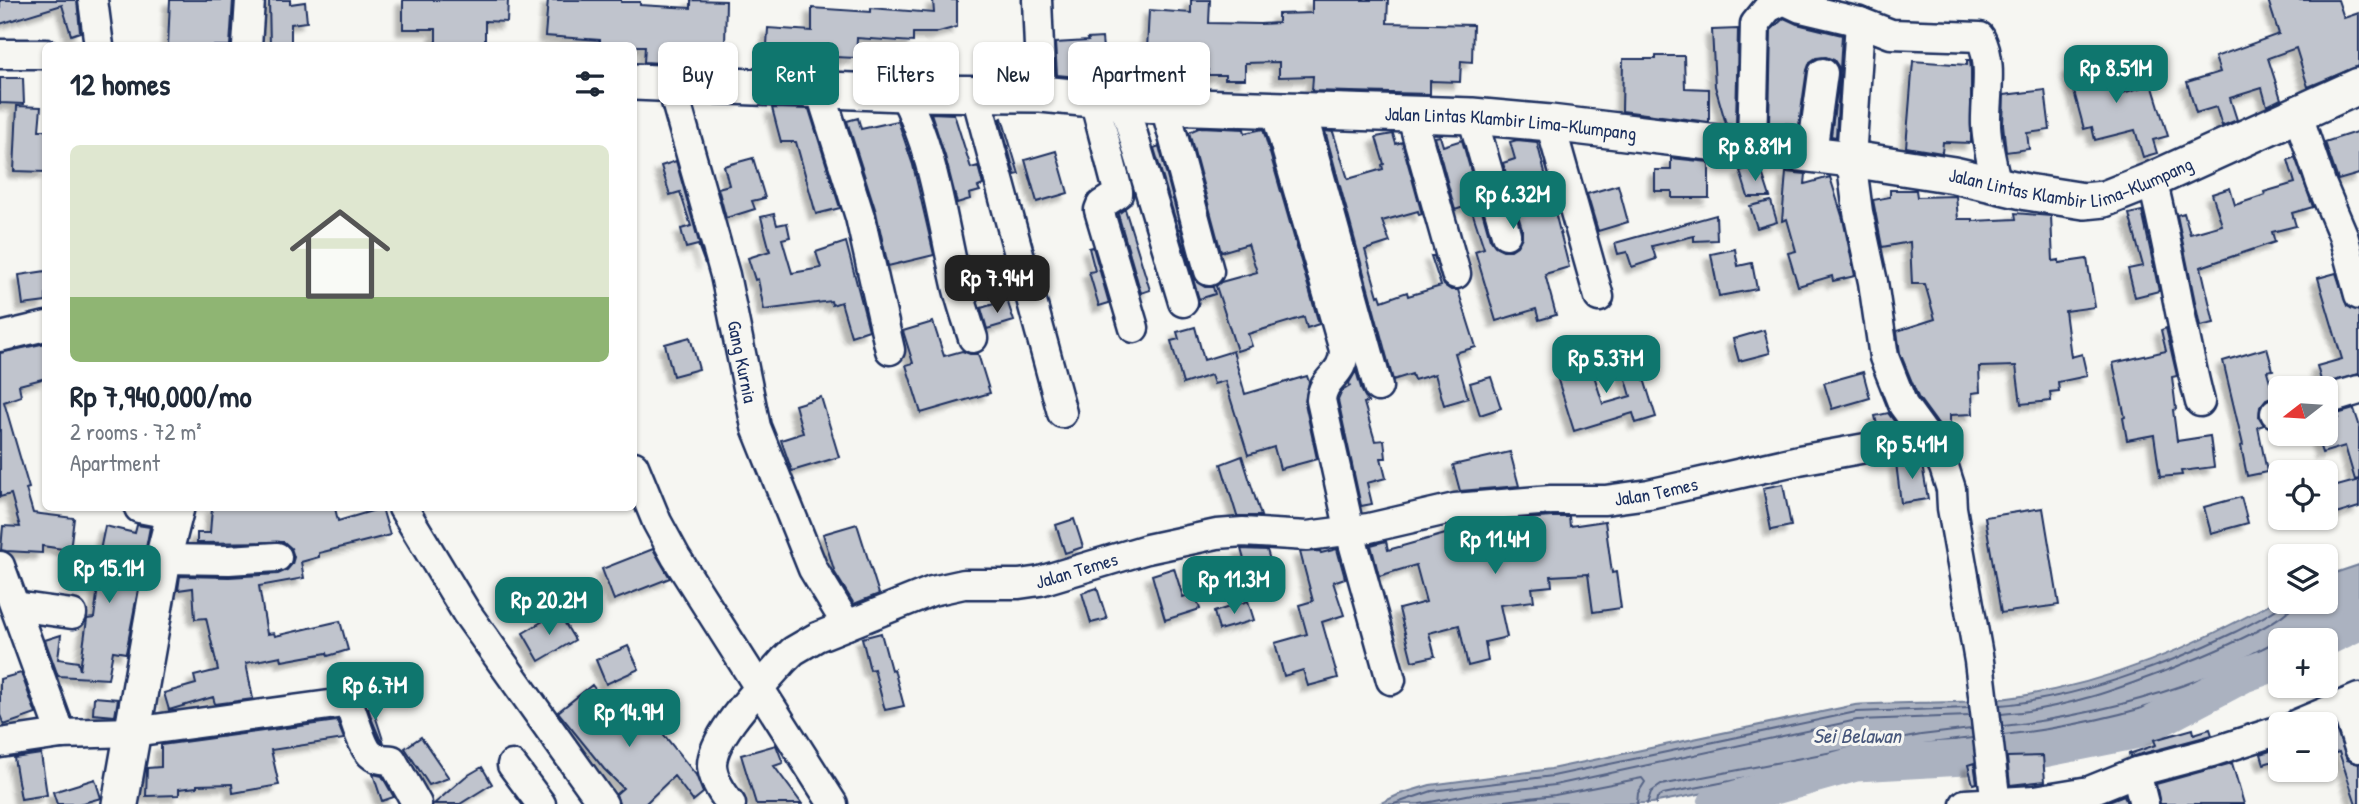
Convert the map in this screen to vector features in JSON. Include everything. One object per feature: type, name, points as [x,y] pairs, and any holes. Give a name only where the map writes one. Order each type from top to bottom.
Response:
[{"type":"main road","name":"Jalan Lintas Klambir Lima–Klumpang","points":[[637,82],[658,83]]},
{"type":"main road","name":"Jalan Lintas Klambir Lima–Klumpang","points":[[1156,105],[1472,116],[1550,122],[1812,153],[1954,175],[2084,201],[2104,199],[2152,180],[2359,86]]},
{"type":"main road","points":[[120,804],[163,559],[175,511]]},
{"type":"street","points":[[93,0],[98,42]]},
{"type":"street","points":[[247,42],[250,0]]},
{"type":"street","points":[[1037,0],[1039,42]]},
{"type":"street","points":[[1752,147],[1755,24],[1768,8],[1784,0],[1801,8],[1860,22],[1891,34],[1980,37],[1988,83],[1987,138],[1997,185]]},
{"type":"street","points":[[1860,22],[1851,159],[1858,212],[1873,282],[1884,357],[1903,405],[1936,449],[1951,489],[1979,661],[1996,803]]},
{"type":"street","points":[[0,54],[42,54]]},
{"type":"street","points":[[1812,153],[1823,73]]},
{"type":"street","name":"Gang Kurnia","points":[[677,105],[725,275],[756,427],[813,569],[847,625]]},
{"type":"street","points":[[825,105],[860,217],[890,350]]},
{"type":"street","points":[[910,105],[927,158],[972,338]]},
{"type":"street","points":[[979,105],[1062,413]]},
{"type":"street","points":[[1109,105],[1118,194],[1101,205],[1099,210],[1134,328]]},
{"type":"street","points":[[1111,105],[1183,302]]},
{"type":"street","points":[[1165,106],[1209,271]]},
{"type":"street","points":[[1289,111],[1378,387]]},
{"type":"street","points":[[1289,111],[1344,349],[1344,363],[1322,390],[1321,400],[1350,532],[1391,680]]},
{"type":"street","points":[[1411,114],[1456,274]]},
{"type":"street","points":[[2298,115],[2321,183],[2343,235],[2359,295]]},
{"type":"street","points":[[1472,116],[1506,234]]},
{"type":"street","points":[[1550,122],[1599,297]]},
{"type":"street","points":[[2152,180],[2200,402]]},
{"type":"street","points":[[0,337],[42,327]]},
{"type":"street","points":[[2338,396],[2359,390]]},
{"type":"street","name":"Jalan Temes","points":[[726,798],[712,767],[720,737],[793,651],[847,625],[944,587],[1040,581],[1147,549],[1217,534],[1243,532],[1307,536],[1350,532],[1455,508],[1551,500],[1605,500],[1649,494],[1799,460],[1927,437]]},
{"type":"street","points":[[637,473],[657,522],[676,557],[833,804]]},
{"type":"street","points":[[405,511],[466,612],[603,804]]},
{"type":"street","points":[[163,559],[229,560],[277,556]]},
{"type":"street","points":[[0,566],[61,734]]},
{"type":"street","points":[[15,606],[72,614]]},
{"type":"street","points":[[2326,712],[2352,701],[2359,748]]},
{"type":"street","points":[[0,743],[61,734],[134,732],[344,703],[349,704],[354,713],[366,750],[372,757],[392,760],[417,804]]},
{"type":"street","points":[[1965,804],[2035,800],[2089,791],[2136,772],[2268,734]]},
{"type":"street","points":[[512,765],[541,804]]},
{"type":"street","points":[[2136,772],[2144,804]]},
{"type":"water","name":"Sei Belawan","points":[[2359,565],[2359,620],[2338,630],[2268,628],[2268,663],[2211,692],[2115,723],[2054,736],[1924,751],[1652,803],[1379,804],[1430,785],[1551,769],[1855,705],[1955,702],[2050,691],[2152,660],[2218,631],[2268,605],[2268,614],[2338,614],[2338,572]]},
{"type":"building","points":[[0,0],[77,0],[80,32],[71,35],[62,5],[0,24]]},
{"type":"building","points":[[170,0],[233,0],[230,42],[168,42]]},
{"type":"building","points":[[269,0],[290,0],[290,4],[305,2],[307,22],[291,24],[291,42],[270,42]]},
{"type":"building","points":[[403,0],[508,0],[507,22],[485,21],[485,42],[436,42],[436,29],[403,29]]},
{"type":"building","points":[[548,0],[621,0],[640,2],[640,5],[691,8],[691,0],[726,1],[725,42],[658,42],[658,63],[644,62],[645,46],[637,46],[637,42],[545,36]]},
{"type":"building","points":[[933,0],[957,0],[957,27],[935,33],[913,33],[913,42],[857,38],[857,42],[853,42],[853,58],[839,57],[839,42],[767,42],[768,28],[812,31],[812,8],[871,12],[871,8],[934,13]]},
{"type":"building","points":[[1191,0],[1210,0],[1209,23],[1278,23],[1278,14],[1312,13],[1312,0],[1388,0],[1387,23],[1473,25],[1472,62],[1461,61],[1460,82],[1430,81],[1430,94],[1312,91],[1313,76],[1279,77],[1279,62],[1245,63],[1245,79],[1225,79],[1225,75],[1210,75],[1210,42],[1147,42],[1149,10],[1191,13]]},
{"type":"building","points":[[2268,0],[2338,0],[2344,18],[2359,13],[2359,66],[2308,87],[2296,48],[2268,58],[2281,99],[2267,106],[2262,88],[2230,98],[2237,120],[2222,126],[2216,107],[2196,113],[2187,82],[2220,72],[2215,57],[2279,34]]},
{"type":"building","points":[[1784,18],[1797,24],[1842,35],[1836,137],[1831,136],[1838,66],[1834,60],[1826,57],[1810,62],[1807,70],[1798,132],[1791,132],[1792,124],[1769,123],[1771,30]]},
{"type":"building","points":[[1738,29],[1736,125],[1726,124],[1715,86],[1712,30]]},
{"type":"building","points":[[1102,38],[1102,42],[1072,42],[1088,41],[1087,39]]},
{"type":"building","points":[[1068,42],[1068,76],[1057,75],[1055,43]]},
{"type":"building","points":[[1656,56],[1684,56],[1685,88],[1709,89],[1709,122],[1622,111],[1623,59],[1656,59]]},
{"type":"building","points":[[2113,57],[2123,93],[2152,84],[2168,136],[2153,140],[2157,153],[2143,157],[2135,130],[2095,140],[2092,127],[2084,129],[2068,69]]},
{"type":"building","points":[[1967,60],[1970,60],[1971,70],[1971,143],[1943,142],[1942,153],[1906,147],[1913,61],[1967,65]]},
{"type":"building","points":[[0,78],[23,78],[24,104],[0,103]]},
{"type":"building","points":[[2045,90],[2050,130],[2027,133],[2029,149],[2006,152],[2004,95]]},
{"type":"building","points":[[17,106],[41,107],[39,130],[42,130],[42,172],[14,171]]},
{"type":"building","points":[[772,108],[809,109],[840,208],[816,214],[796,142],[781,142]]},
{"type":"building","points":[[931,113],[954,114],[971,168],[978,166],[983,185],[978,187],[980,191],[969,194],[970,199],[957,203]]},
{"type":"building","points":[[858,118],[861,129],[898,121],[913,165],[934,255],[888,266],[876,212],[847,121]]},
{"type":"building","points":[[1002,118],[1019,174],[1015,175],[1000,119]]},
{"type":"building","points":[[1201,127],[1244,129],[1245,133],[1263,129],[1319,324],[1307,328],[1304,317],[1248,334],[1252,346],[1237,351],[1216,286],[1221,282],[1257,272],[1248,244],[1221,252],[1189,132]]},
{"type":"building","points":[[1325,131],[1333,132],[1348,179],[1383,169],[1376,137],[1393,134],[1396,144],[1402,142],[1422,214],[1419,215],[1418,211],[1382,221],[1390,242],[1365,250],[1378,296],[1380,295],[1382,301],[1407,292],[1408,296],[1441,286],[1431,256],[1434,256],[1444,285],[1451,290],[1458,290],[1476,347],[1455,353],[1468,398],[1444,405],[1435,374],[1414,380],[1412,374],[1393,380]]},
{"type":"building","points":[[2359,131],[2359,174],[2338,180],[2325,142]]},
{"type":"building","points":[[1440,136],[1443,146],[1462,140],[1490,239],[1495,246],[1503,250],[1511,250],[1517,246],[1522,237],[1522,229],[1503,163],[1515,159],[1510,142],[1537,142],[1569,267],[1545,274],[1556,315],[1539,320],[1536,309],[1496,321],[1475,251],[1484,248],[1470,205],[1455,210],[1435,137]]},
{"type":"building","points":[[1159,146],[1193,275],[1198,283],[1213,287],[1215,294],[1199,299],[1154,148]]},
{"type":"building","points":[[1056,151],[1068,193],[1037,202],[1025,160]]},
{"type":"building","points":[[2295,157],[2313,207],[2292,213],[2296,226],[2272,232],[2275,242],[2201,267],[2214,323],[2200,326],[2177,215],[2184,213],[2190,234],[2222,225],[2212,194],[2230,188],[2235,205],[2265,195],[2264,192],[2295,183],[2288,160]]},
{"type":"building","points":[[753,158],[765,198],[752,201],[755,209],[726,218],[718,188],[729,185],[724,166]]},
{"type":"building","points":[[1671,158],[1709,162],[1709,198],[1672,198],[1672,191],[1655,191],[1655,170],[1671,170]]},
{"type":"building","points":[[676,161],[705,264],[698,245],[686,248],[681,229],[691,226],[680,192],[670,195],[661,166]]},
{"type":"building","points":[[1752,167],[1761,169],[1770,197],[1748,197],[1740,171]]},
{"type":"building","points":[[1786,172],[1806,174],[1805,184],[1830,177],[1843,219],[1855,276],[1833,281],[1832,276],[1798,286],[1788,253],[1796,251],[1787,219],[1782,221]]},
{"type":"building","points":[[1618,185],[1628,222],[1598,231],[1587,194]]},
{"type":"building","points":[[1890,190],[1916,190],[1917,197],[1956,196],[1958,219],[2016,219],[2015,213],[2051,216],[2053,261],[2059,260],[2059,263],[2087,259],[2095,307],[2065,311],[2071,357],[2082,354],[2087,376],[2058,382],[2059,391],[2050,392],[2051,401],[2021,404],[2016,366],[1979,367],[1980,392],[1972,393],[1973,414],[1950,415],[1950,427],[1940,427],[1918,397],[1900,353],[1897,331],[1935,319],[1925,284],[1912,284],[1910,242],[1882,247],[1873,200],[1890,197]]},
{"type":"building","points":[[1771,201],[1777,222],[1757,228],[1750,206]]},
{"type":"building","points":[[1125,209],[1150,290],[1141,293],[1118,214]]},
{"type":"building","points":[[2142,211],[2159,291],[2135,297],[2128,269],[2143,266],[2129,214]]},
{"type":"building","points":[[774,214],[777,225],[787,223],[790,237],[782,239],[792,273],[821,268],[816,252],[846,242],[869,330],[851,336],[841,302],[764,310],[758,279],[755,280],[748,258],[770,251],[761,217]]},
{"type":"building","points":[[1716,215],[1717,240],[1694,241],[1694,236],[1652,246],[1656,259],[1632,267],[1627,252],[1618,254],[1615,243]]},
{"type":"building","points":[[1093,247],[1109,303],[1099,306],[1089,272],[1095,271],[1089,248]]},
{"type":"building","points":[[1735,249],[1738,266],[1752,263],[1757,289],[1719,296],[1711,254]]},
{"type":"building","points":[[42,272],[42,303],[23,305],[19,275]]},
{"type":"building","points":[[2336,273],[2347,306],[2359,311],[2359,374],[2338,380],[2338,376],[2320,376],[2317,366],[2342,359],[2318,278]]},
{"type":"building","points":[[1007,300],[1014,321],[987,329],[981,308]]},
{"type":"building","points":[[933,322],[944,356],[962,351],[978,354],[990,393],[921,413],[906,365],[913,363],[903,331]]},
{"type":"building","points":[[1195,327],[1204,360],[1233,351],[1245,394],[1307,376],[1309,382],[1305,403],[1317,459],[1280,469],[1274,447],[1248,455],[1225,381],[1214,384],[1211,375],[1183,384],[1171,341],[1179,339],[1177,332]]},
{"type":"building","points":[[2166,328],[2177,376],[2172,377],[2177,441],[2210,436],[2214,467],[2160,477],[2154,435],[2127,440],[2125,417],[2113,363],[2166,351],[2161,330]]},
{"type":"building","points":[[1764,330],[1770,353],[1739,361],[1733,339]]},
{"type":"building","points":[[690,337],[699,369],[673,376],[665,344]]},
{"type":"building","points":[[42,344],[42,379],[19,385],[21,396],[4,402],[29,488],[26,489],[33,513],[74,518],[70,550],[42,546],[42,553],[1,550],[3,526],[20,527],[11,494],[0,497],[0,353]]},
{"type":"building","points":[[1634,347],[1656,417],[1636,423],[1633,413],[1574,431],[1557,377],[1591,366],[1603,404],[1631,396],[1618,352]]},
{"type":"building","points":[[2267,348],[2273,370],[2267,371],[2268,398],[2260,407],[2259,417],[2264,425],[2258,427],[2267,472],[2247,476],[2241,446],[2243,445],[2223,361]]},
{"type":"building","points":[[1356,371],[1368,402],[1364,403],[1375,441],[1384,440],[1386,458],[1381,458],[1386,478],[1367,483],[1372,504],[1361,506],[1338,400],[1342,391],[1350,386]]},
{"type":"building","points":[[1863,372],[1870,398],[1832,409],[1824,383]]},
{"type":"building","points":[[1491,377],[1501,408],[1480,415],[1470,383]]},
{"type":"building","points":[[821,397],[839,457],[792,471],[781,440],[803,433],[795,405]]},
{"type":"building","points":[[2354,409],[2359,424],[2359,479],[2355,480],[2345,446],[2322,453],[2320,446],[2338,446],[2338,414]]},
{"type":"building","points":[[1888,413],[1897,425],[1878,429],[1875,416]]},
{"type":"building","points":[[1510,452],[1519,486],[1460,491],[1453,465]]},
{"type":"building","points":[[1242,456],[1261,516],[1237,516],[1221,464]]},
{"type":"building","points":[[1921,459],[1928,499],[1901,503],[1896,463]]},
{"type":"building","points":[[2359,480],[2359,507],[2338,513],[2338,486]]},
{"type":"building","points":[[1783,484],[1791,526],[1771,530],[1763,488]]},
{"type":"building","points":[[2241,497],[2248,523],[2211,533],[2204,507]]},
{"type":"building","points":[[2043,508],[2059,605],[2001,613],[1985,517]]},
{"type":"building","points":[[212,511],[336,511],[338,521],[372,511],[383,511],[390,535],[319,553],[319,557],[301,562],[304,578],[259,586],[267,634],[274,633],[275,636],[340,621],[348,650],[328,656],[327,653],[282,661],[281,656],[246,663],[253,699],[215,704],[213,697],[169,710],[164,693],[196,684],[194,676],[218,670],[206,618],[195,619],[193,588],[178,590],[180,576],[278,574],[287,570],[294,557],[291,548],[284,542],[197,543],[197,533],[210,533]]},
{"type":"building","points":[[1569,517],[1570,526],[1605,521],[1612,573],[1616,572],[1621,608],[1593,612],[1588,574],[1551,576],[1552,586],[1532,588],[1534,601],[1500,605],[1507,637],[1485,642],[1488,661],[1468,666],[1459,625],[1429,633],[1435,656],[1412,661],[1399,609],[1426,602],[1416,565],[1379,576],[1371,545],[1386,541],[1388,550],[1449,533],[1447,527],[1458,524]]},
{"type":"building","points":[[1074,519],[1083,547],[1065,553],[1056,525]]},
{"type":"building","points":[[857,524],[879,594],[854,604],[835,573],[823,534]]},
{"type":"building","points":[[137,525],[150,527],[126,653],[113,651],[108,679],[58,676],[45,640],[61,635],[58,659],[78,662],[80,670],[87,619],[94,618],[98,586],[93,585],[105,526],[135,533]]},
{"type":"building","points":[[653,549],[670,578],[614,600],[602,569]]},
{"type":"building","points":[[1241,549],[1267,550],[1276,580],[1252,587]]},
{"type":"building","points":[[1337,549],[1345,578],[1333,582],[1344,615],[1322,622],[1338,678],[1308,686],[1303,670],[1284,676],[1275,643],[1307,634],[1299,605],[1313,601],[1300,552],[1321,553]]},
{"type":"building","points":[[1174,568],[1183,597],[1195,593],[1200,609],[1165,620],[1152,575]]},
{"type":"building","points":[[1097,588],[1107,619],[1091,623],[1082,593]]},
{"type":"building","points":[[1248,601],[1254,620],[1219,630],[1214,612]]},
{"type":"building","points":[[558,612],[575,640],[539,661],[523,633]]},
{"type":"building","points":[[881,633],[904,706],[885,710],[874,669],[870,670],[862,638]]},
{"type":"building","points":[[628,646],[639,669],[606,684],[596,660]]},
{"type":"building","points":[[21,673],[36,714],[4,725],[0,715],[0,679]]},
{"type":"building","points":[[592,685],[620,721],[640,705],[696,775],[703,793],[693,801],[674,776],[645,804],[619,804],[616,794],[623,788],[558,712]]},
{"type":"building","points":[[94,697],[118,699],[115,716],[93,714]]},
{"type":"building","points":[[372,706],[384,743],[368,708]]},
{"type":"building","points":[[337,721],[344,739],[271,750],[279,785],[233,793],[232,784],[197,785],[179,789],[179,795],[146,796],[147,768],[161,767],[161,745]]},
{"type":"building","points":[[2193,729],[2194,734],[2210,729],[2212,735],[2130,757],[2129,754],[2156,745],[2154,740]]},
{"type":"building","points":[[2338,734],[2347,760],[2359,764],[2359,804],[2356,804],[2339,752]]},
{"type":"building","points":[[421,737],[449,778],[429,785],[405,748]]},
{"type":"building","points":[[776,745],[783,763],[774,766],[802,804],[756,804],[741,755]]},
{"type":"building","points":[[2268,752],[2268,763],[2264,764],[2261,754]]},
{"type":"building","points":[[41,754],[47,795],[21,799],[14,758]]},
{"type":"building","points":[[2043,756],[2045,781],[2010,785],[2007,757]]},
{"type":"building","points":[[1974,763],[1977,783],[1973,784],[1968,765]]},
{"type":"building","points":[[2232,763],[2244,804],[2160,804],[2156,784]]},
{"type":"building","points":[[482,767],[492,784],[460,804],[434,804],[465,777]]},
{"type":"building","points":[[373,774],[382,776],[394,797],[382,801]]},
{"type":"building","points":[[95,779],[101,798],[79,804],[57,804],[53,792]]},
{"type":"building","points":[[2124,795],[2127,804],[2101,804]]},
{"type":"waterway","name":"Sei Belawan","points":[[2338,633],[2359,623]]},
{"type":"waterway","name":"Sei Belawan","points":[[1715,804],[1856,764],[2018,755],[2138,731],[2244,675],[2268,666]]}]
